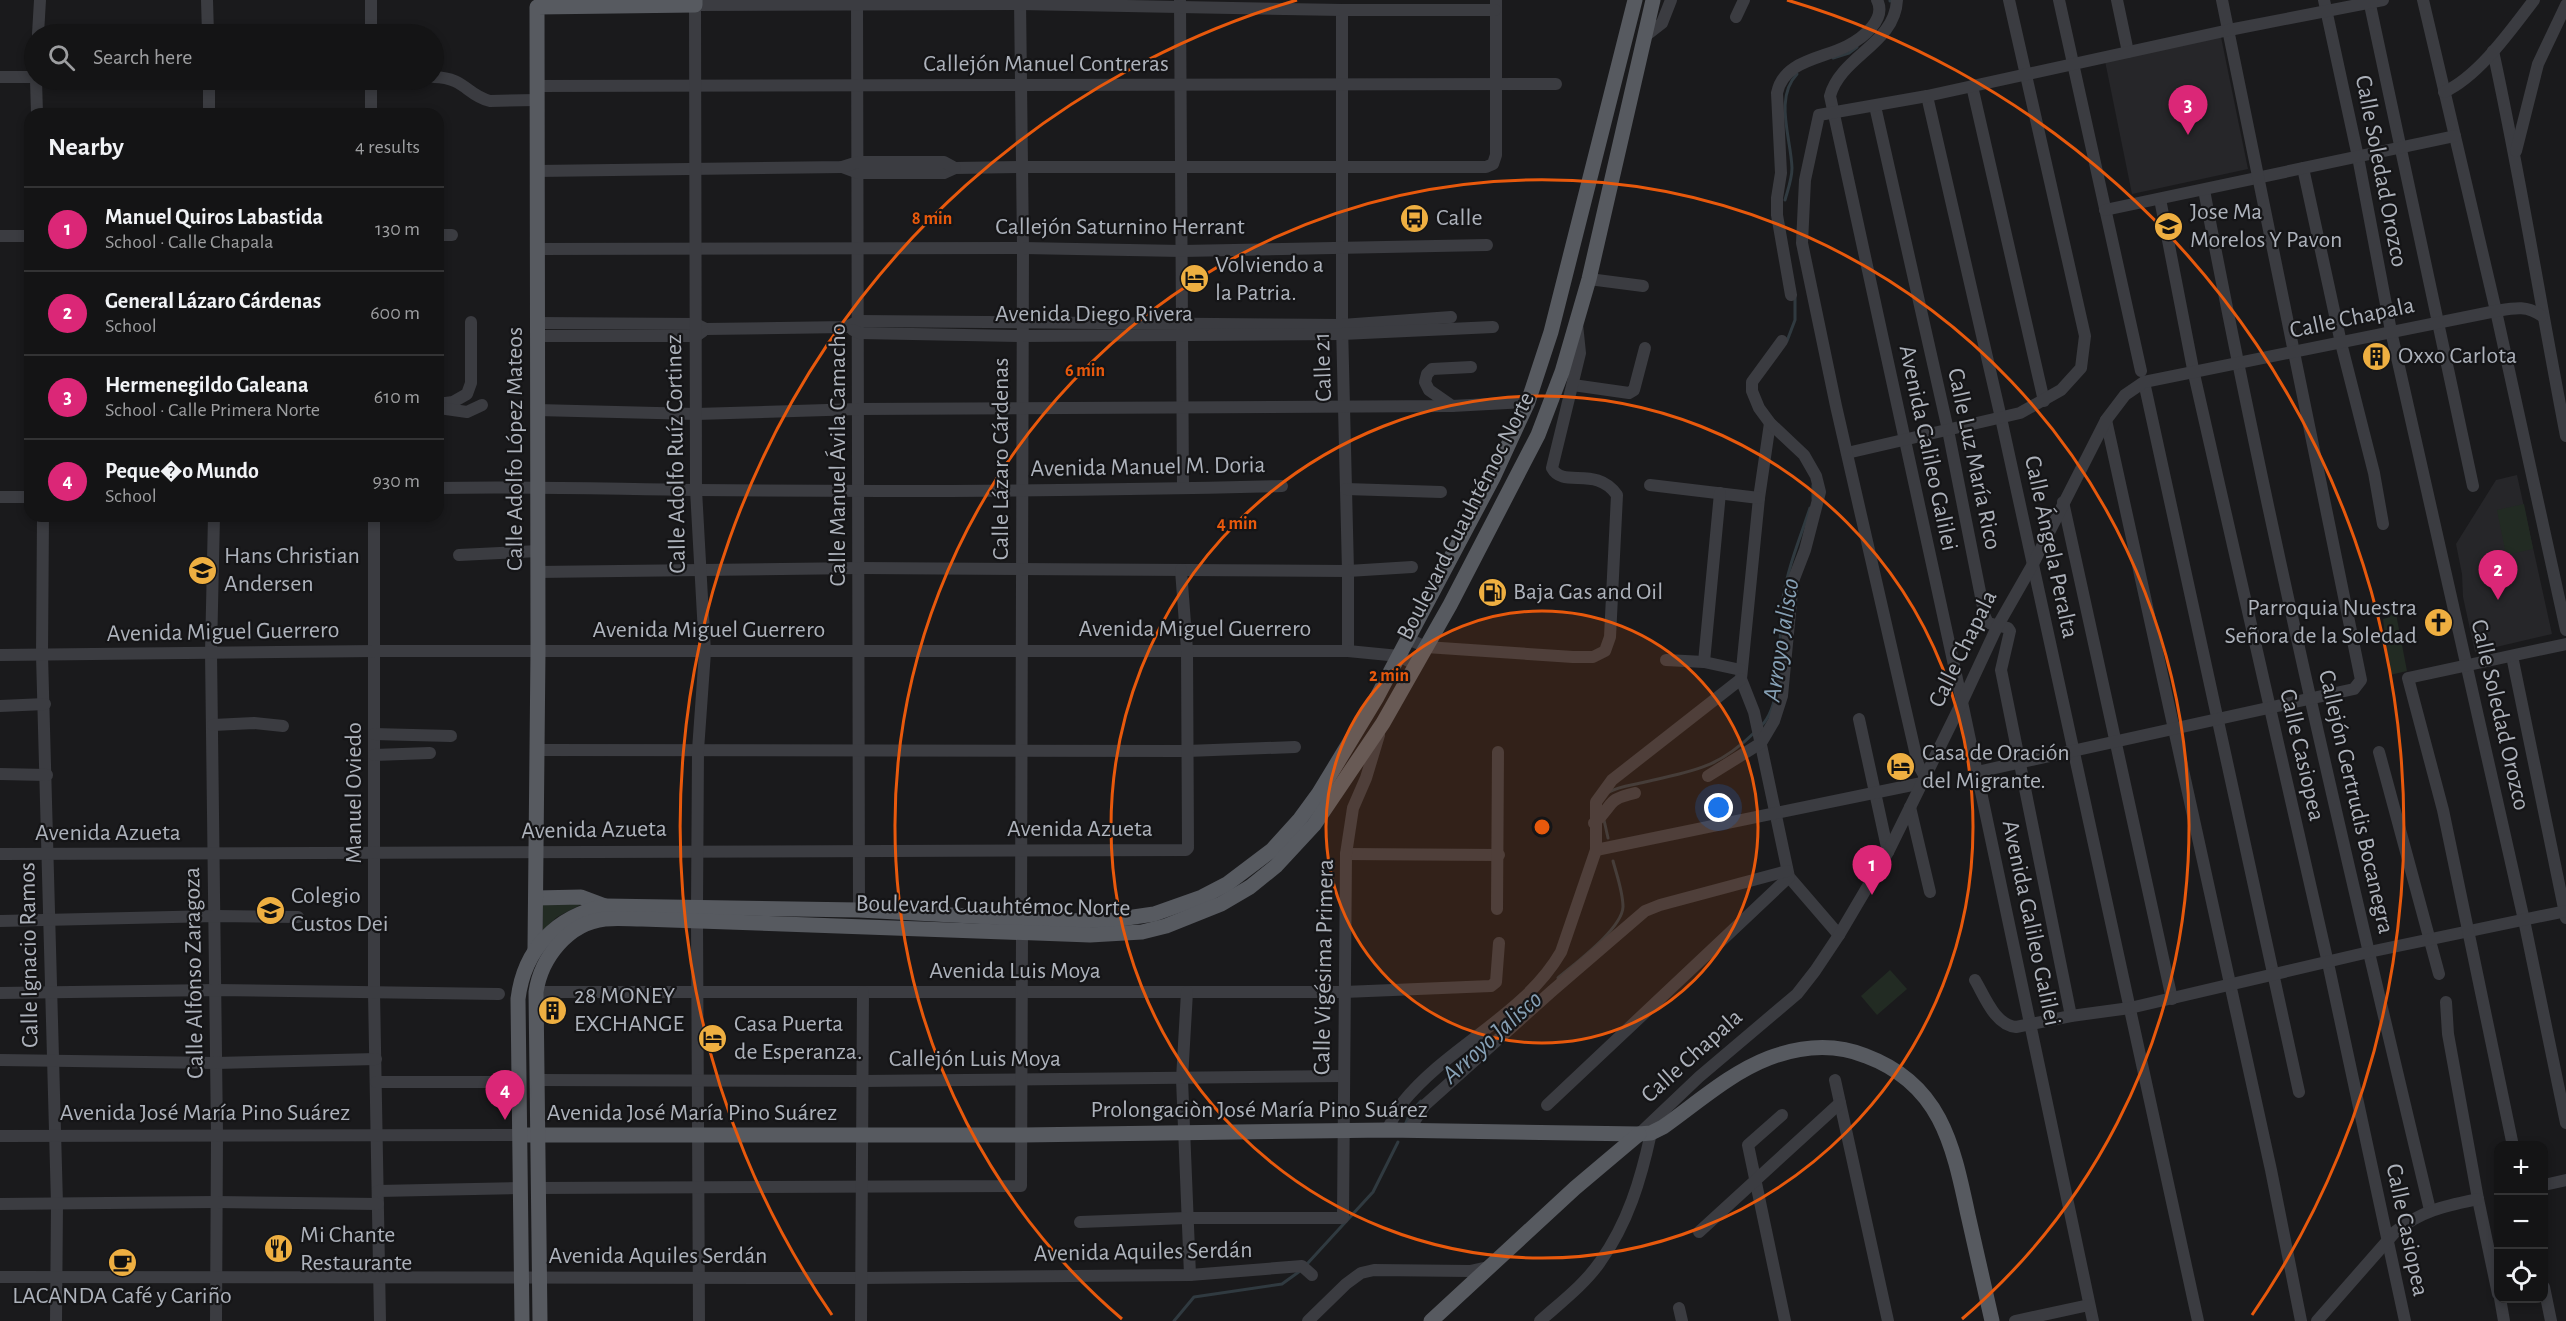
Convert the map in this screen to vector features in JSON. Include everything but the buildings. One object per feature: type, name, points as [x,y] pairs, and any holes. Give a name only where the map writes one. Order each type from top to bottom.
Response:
[{"type":"main road","name":"Boulevard Cuauhtémoc Norte","points":[[540,1321],[531,1276],[520,1188],[518,999],[522,979],[535,949],[547,935],[573,916],[605,906],[697,915],[1021,925],[1136,918],[1174,908],[1227,884],[1272,850],[1300,819],[1334,769],[1399,656],[1493,478],[1528,402],[1551,332],[1635,0]]},
{"type":"main road","name":"Boulevard Cuauhtémoc Norte","points":[[522,1321],[531,1276],[537,1188],[536,992],[543,967],[555,948],[575,930],[604,919],[859,910],[1021,925],[1090,935],[1142,932],[1192,917],[1250,887],[1276,866],[1314,825],[1383,723],[1426,647],[1538,435],[1562,372],[1589,279],[1653,0]]},
{"type":"main road","points":[[536,4],[695,2]]},
{"type":"main road","name":"Calle Adolfo López Mateos","points":[[535,949],[538,651],[536,4]]},
{"type":"main road","points":[[536,898],[581,897],[605,906]]},
{"type":"main road","points":[[1645,1134],[1743,1070],[1791,1050],[1823,1047],[1853,1050],[1876,1059],[1916,1086],[1942,1121],[1956,1159],[1992,1321]]},
{"type":"main road","name":"Prolongaciòn José María Pino Suárez","points":[[1023,1135],[1387,1130],[1645,1134]]},
{"type":"main road","name":"Calle Chapala","points":[[1431,1321],[1575,1188],[1645,1134]]},
{"type":"main road","name":"Avenida José María Pino Suárez","points":[[519,1135],[1023,1135]]},
{"type":"street","points":[[39,24],[40,0]]},
{"type":"street","points":[[207,0],[208,24]]},
{"type":"street","points":[[371,0],[371,24]]},
{"type":"street","points":[[1644,37],[1662,23],[1671,0]]},
{"type":"street","points":[[1736,17],[1744,0]]},
{"type":"street","points":[[1791,296],[1777,215],[1781,173],[1777,93],[1779,82],[1789,71],[1814,57],[1848,46],[1875,25],[1879,15],[1877,0]]},
{"type":"street","points":[[1879,15],[1896,14],[1897,0]]},
{"type":"street","points":[[1847,453],[2020,413],[2061,390],[2081,368],[2085,336],[2009,0]]},
{"type":"street","points":[[2059,0],[2299,1092]]},
{"type":"street","points":[[2117,0],[2128,52]]},
{"type":"street","points":[[1977,772],[2354,689],[2359,686],[2361,680],[2296,353],[2222,0]]},
{"type":"street","points":[[1596,850],[1875,793],[1923,780],[1847,453],[1802,243],[1805,180],[1820,115],[2027,75],[2325,6],[2383,0]]},
{"type":"street","points":[[2434,0],[2424,5],[2496,311],[2566,630]]},
{"type":"street","points":[[2444,92],[2466,78],[2493,51],[2534,0]]},
{"type":"street","points":[[2369,1],[2473,486]]},
{"type":"street","points":[[537,171],[858,167],[944,162],[955,168],[1486,167],[1493,164],[1496,155],[1496,5],[1342,10],[1276,4],[695,2]]},
{"type":"street","name":"Calle Adolfo Ruíz Cortinez","points":[[695,2],[696,249],[699,330],[696,490],[705,652],[698,750],[696,850],[699,1321]]},
{"type":"street","name":"Calle Manuel Ávila Camacho","points":[[857,2],[859,910]]},
{"type":"street","name":"Calle Lázaro Cárdenas","points":[[863,1187],[1021,1186],[1023,1135],[1021,925],[1023,248],[1020,2]]},
{"type":"street","points":[[1180,3],[1183,488]]},
{"type":"street","points":[[2516,153],[2538,64],[2566,5]]},
{"type":"street","name":"Calle Soledad Orozco","points":[[2325,6],[2358,157],[2391,331],[2524,920],[2566,1124]]},
{"type":"street","name":"Calle 21","points":[[1342,10],[1342,329],[1348,651]]},
{"type":"street","name":"Avenida Galileo Galilei","points":[[1896,14],[1884,34],[1840,73],[1830,96],[1962,702],[2093,1321]]},
{"type":"street","points":[[2493,51],[2516,153],[2542,316],[2566,436]]},
{"type":"street","points":[[0,77],[24,78]]},
{"type":"street","name":"Callejón Manuel Contreras","points":[[444,77],[458,81],[484,100],[490,101],[536,93],[697,86],[1556,84]]},
{"type":"street","points":[[1972,86],[2044,401]]},
{"type":"street","points":[[36,90],[37,108]]},
{"type":"street","points":[[209,90],[209,108]]},
{"type":"street","points":[[371,90],[371,108]]},
{"type":"street","name":"Calle Ángela Peralta","points":[[1927,96],[2001,418],[2198,1321]]},
{"type":"street","name":"Calle Luz María Rico","points":[[1875,106],[1948,430],[1985,617],[1988,623],[2008,628],[2010,631],[2001,670],[2072,1016]]},
{"type":"street","points":[[2105,210],[2455,136]]},
{"type":"street","points":[[2302,168],[2340,343],[2374,473],[2384,524]]},
{"type":"street","name":"Callejón Gertrudis Bocanegra","points":[[2204,190],[2237,364],[2311,698],[2368,952],[2430,1210]]},
{"type":"street","name":"Calle Casiopea","points":[[2160,199],[2194,374],[2328,963],[2405,1321]]},
{"type":"street","points":[[444,235],[452,235]]},
{"type":"street","points":[[0,236],[24,236]]},
{"type":"street","name":"Callejón Saturnino Herrant","points":[[537,249],[1023,248],[1182,251],[1487,245]]},
{"type":"street","points":[[1788,269],[1807,270]]},
{"type":"street","points":[[1589,279],[1643,286]]},
{"type":"street","name":"Calle Chapala","points":[[1645,1134],[1699,1077],[1797,994],[1839,935],[1888,852],[1997,627],[2033,564],[2106,420],[2143,376],[2194,374],[2391,331],[2520,307],[2534,310],[2542,316]]},
{"type":"street","points":[[1342,329],[1451,317]]},
{"type":"street","name":"Avenida Diego Rivera","points":[[537,329],[699,330],[1022,321],[1182,328],[1342,329]]},
{"type":"street","points":[[444,404],[467,394],[471,383],[471,322]]},
{"type":"street","points":[[1408,639],[1426,647],[1586,658],[1605,651],[1610,637],[1617,495],[1612,487],[1598,479],[1561,477],[1555,474],[1552,461],[1580,353],[1576,323]]},
{"type":"street","name":"Avenida Diego Rivera","points":[[859,327],[1022,336],[1182,328]]},
{"type":"street","points":[[1342,329],[1493,327]]},
{"type":"street","points":[[1708,776],[1760,741],[1774,721],[1782,696],[1793,581],[1805,550],[1820,492],[1816,476],[1804,455],[1770,423],[1759,408],[1752,391],[1752,382],[1782,341]]},
{"type":"street","points":[[1573,385],[1629,393],[1634,390],[1645,348]]},
{"type":"street","points":[[1452,406],[1429,390],[1425,382],[1427,374],[1432,369],[1471,367]]},
{"type":"street","points":[[537,410],[696,414],[859,409],[1452,406],[1528,402]]},
{"type":"street","points":[[444,407],[467,412],[482,405]]},
{"type":"street","points":[[2106,420],[2301,1321]]},
{"type":"street","points":[[1770,423],[1759,498],[1741,675],[1756,722],[1788,874],[1839,935]]},
{"type":"street","points":[[1650,485],[1759,498]]},
{"type":"street","name":"Avenida Manuel M. Doria","points":[[444,488],[536,486],[696,490],[1023,490],[1282,486]]},
{"type":"street","points":[[1346,489],[1441,492]]},
{"type":"street","points":[[1704,662],[1719,493]]},
{"type":"street","points":[[0,497],[24,496]]},
{"type":"street","points":[[2063,502],[2172,999]]},
{"type":"street","name":"Calle Ignacio Ramos","points":[[43,522],[42,655],[51,921],[51,1059],[57,1204],[56,1321]]},
{"type":"street","name":"Calle Alfonso Zaragoza","points":[[213,522],[211,652],[217,1135],[216,1321]]},
{"type":"street","name":"Manuel Oviedo","points":[[374,522],[374,993],[380,1321]]},
{"type":"street","points":[[459,555],[538,551]]},
{"type":"street","points":[[537,572],[860,568],[1348,571],[1412,567]]},
{"type":"street","points":[[1181,570],[1187,650],[1187,751]]},
{"type":"street","points":[[2512,1141],[2443,810],[2408,678],[2566,644]]},
{"type":"street","name":"Avenida Miguel Guerrero","points":[[0,655],[375,651],[1348,651],[1399,656],[1416,665]]},
{"type":"street","points":[[1975,980],[2003,1024],[2016,1027],[2130,1008],[2428,939],[2565,914],[2512,656]]},
{"type":"street","points":[[1666,660],[1704,662],[1741,675]]},
{"type":"street","points":[[1387,1130],[1403,1102],[1421,1083],[1521,1000],[1542,980],[1562,952],[1596,850],[1600,818],[1596,802],[1612,780],[1741,675]]},
{"type":"street","points":[[0,706],[45,704]]},
{"type":"street","points":[[1859,719],[1888,852]]},
{"type":"street","points":[[213,725],[254,723],[283,726]]},
{"type":"street","name":"Calle Vigésima Primera","points":[[1187,1218],[1343,1218],[1346,855],[1353,808],[1366,778],[1383,723]]},
{"type":"street","points":[[374,734],[451,736]]},
{"type":"street","points":[[537,750],[1187,751],[1295,747]]},
{"type":"street","name":"Avenida Azueta","points":[[0,854],[1187,849],[1187,751]]},
{"type":"street","points":[[1497,909],[1498,752]]},
{"type":"street","points":[[2379,752],[2439,974]]},
{"type":"street","points":[[374,754],[430,753]]},
{"type":"street","points":[[0,774],[47,775]]},
{"type":"street","points":[[1600,818],[1612,800],[1635,793]]},
{"type":"street","points":[[1910,807],[1930,892]]},
{"type":"street","points":[[1346,855],[1499,855]]},
{"type":"street","points":[[1547,1105],[1788,874]]},
{"type":"street","points":[[1408,1131],[1418,1112],[1433,1098],[1645,911],[1660,905],[1788,874]]},
{"type":"street","points":[[0,921],[214,916],[298,917]]},
{"type":"street","name":"Avenida Luis Moya","points":[[536,992],[1344,992],[1494,984],[1499,943]]},
{"type":"street","points":[[0,993],[215,990],[499,994]]},
{"type":"street","points":[[861,1321],[864,1136],[863,992]]},
{"type":"street","points":[[1187,992],[1182,1079],[1190,1275]]},
{"type":"street","points":[[2446,1002],[2448,1034],[2478,1199],[2494,1271]]},
{"type":"street","points":[[0,1060],[216,1063],[376,1059]]},
{"type":"street","name":"Callejón Luis Moya","points":[[536,1080],[863,1081],[1343,1076]]},
{"type":"street","points":[[1835,1080],[1888,1321]]},
{"type":"street","points":[[376,1082],[519,1082]]},
{"type":"street","points":[[1699,1232],[1840,1103]]},
{"type":"street","points":[[1782,1115],[1748,1145],[1785,1321]]},
{"type":"street","points":[[1540,1321],[1599,1264],[1621,1228],[1641,1179],[1645,1134]]},
{"type":"street","name":"Avenida José María Pino Suárez","points":[[0,1136],[519,1135]]},
{"type":"street","points":[[2548,1184],[2566,1180]]},
{"type":"street","points":[[537,1188],[863,1187]]},
{"type":"street","points":[[378,1191],[520,1188]]},
{"type":"street","points":[[2317,1321],[2410,1220],[2430,1210],[2478,1199]]},
{"type":"street","points":[[0,1204],[215,1202],[378,1204]]},
{"type":"street","points":[[1080,1222],[1187,1218]]},
{"type":"street","points":[[1308,1321],[1361,1273],[1374,1270],[1470,1271],[1488,1267]]},
{"type":"street","name":"Avenida Aquiles Serdán","points":[[0,1277],[861,1278],[1190,1275],[1307,1270]]},
{"type":"street","points":[[2500,1303],[2505,1321]]},
{"type":"street","points":[[2547,1303],[2551,1321]]},
{"type":"street","points":[[2015,1321],[2089,1305]]},
{"type":"street","points":[[1679,1308],[1682,1321]]},
{"type":"shaded area","points":[[2221,37],[2248,169],[2132,194],[2105,61]]},
{"type":"shaded area","points":[[2517,475],[2552,634],[2475,652],[2463,597],[2462,574],[2456,544],[2496,480]]},
{"type":"shaded area","points":[[2524,504],[2533,549],[2506,555],[2497,510]]},
{"type":"shaded area","points":[[2393,598],[2407,671],[2390,675],[2383,619],[2390,617]]},
{"type":"shaded area","points":[[543,902],[586,902],[557,917],[543,930]]},
{"type":"shaded area","points":[[1890,970],[1907,989],[1877,1015],[1861,996]]},
{"type":"waterway","name":"Arroyo Jalisco","points":[[1833,58],[1849,53],[1857,47]]},
{"type":"waterway","name":"Arroyo Jalisco","points":[[1785,200],[1792,168],[1786,119],[1786,95],[1797,74]]},
{"type":"waterway","name":"Arroyo Jalisco","points":[[1787,341],[1795,320],[1795,298]]},
{"type":"waterway","name":"Arroyo Jalisco","points":[[1813,485],[1813,499]]},
{"type":"waterway","name":"Arroyo Jalisco","points":[[1762,725],[1770,714],[1778,683],[1781,612],[1785,586],[1810,508]]},
{"type":"waterway","name":"Arroyo Jalisco","points":[[1609,792],[1705,766],[1729,754],[1755,732]]},
{"type":"waterway","name":"Arroyo Jalisco","points":[[1604,820],[1608,838]]},
{"type":"waterway","name":"Arroyo Jalisco","points":[[1558,978],[1596,946],[1621,916],[1622,896],[1613,861]]},
{"type":"waterway","name":"Arroyo Jalisco","points":[[1405,1125],[1410,1113],[1421,1101]]},
{"type":"waterway","name":"Arroyo Jalisco","points":[[1307,1264],[1373,1192],[1398,1142]]},
{"type":"waterway","name":"Arroyo Jalisco","points":[[1174,1321],[1194,1297],[1282,1284],[1300,1271]]},
{"type":"place","name":"Hermenegildo Galeana","points":[[2188,135]]},
{"type":"place","name":"Calle","points":[[1415,218]]},
{"type":"place","name":"Jose Ma Morelos Y Pavon","points":[[2169,226]]},
{"type":"place","name":"Volviendo a la Patria.","points":[[1194,279]]},
{"type":"place","name":"Oxxo Carlota","points":[[2377,356]]},
{"type":"place","name":"Hans Christian Andersen","points":[[203,570]]},
{"type":"place","name":"Baja Gas and Oil","points":[[1492,592]]},
{"type":"place","name":"General Lázaro Cárdenas","points":[[2498,600]]},
{"type":"place","name":"Parroquia Nuestra Señora de la Soledad","points":[[2438,622]]},
{"type":"place","name":"Casa de Oración del Migrante.","points":[[1901,767]]},
{"type":"place","name":"Manuel Quiros Labastida","points":[[1872,895]]},
{"type":"place","name":"Colegio Custos Dei","points":[[270,910]]},
{"type":"place","name":"28 MONEY EXCHANGE","points":[[553,1010]]},
{"type":"place","name":"Casa Puerta de Esperanza.","points":[[713,1038]]},
{"type":"place","name":"Peque�o Mundo","points":[[505,1120]]},
{"type":"place","name":"Mi Chante Restaurante","points":[[279,1249]]},
{"type":"place","name":"LACANDA Café y Cariño","points":[[122,1263]]}]
